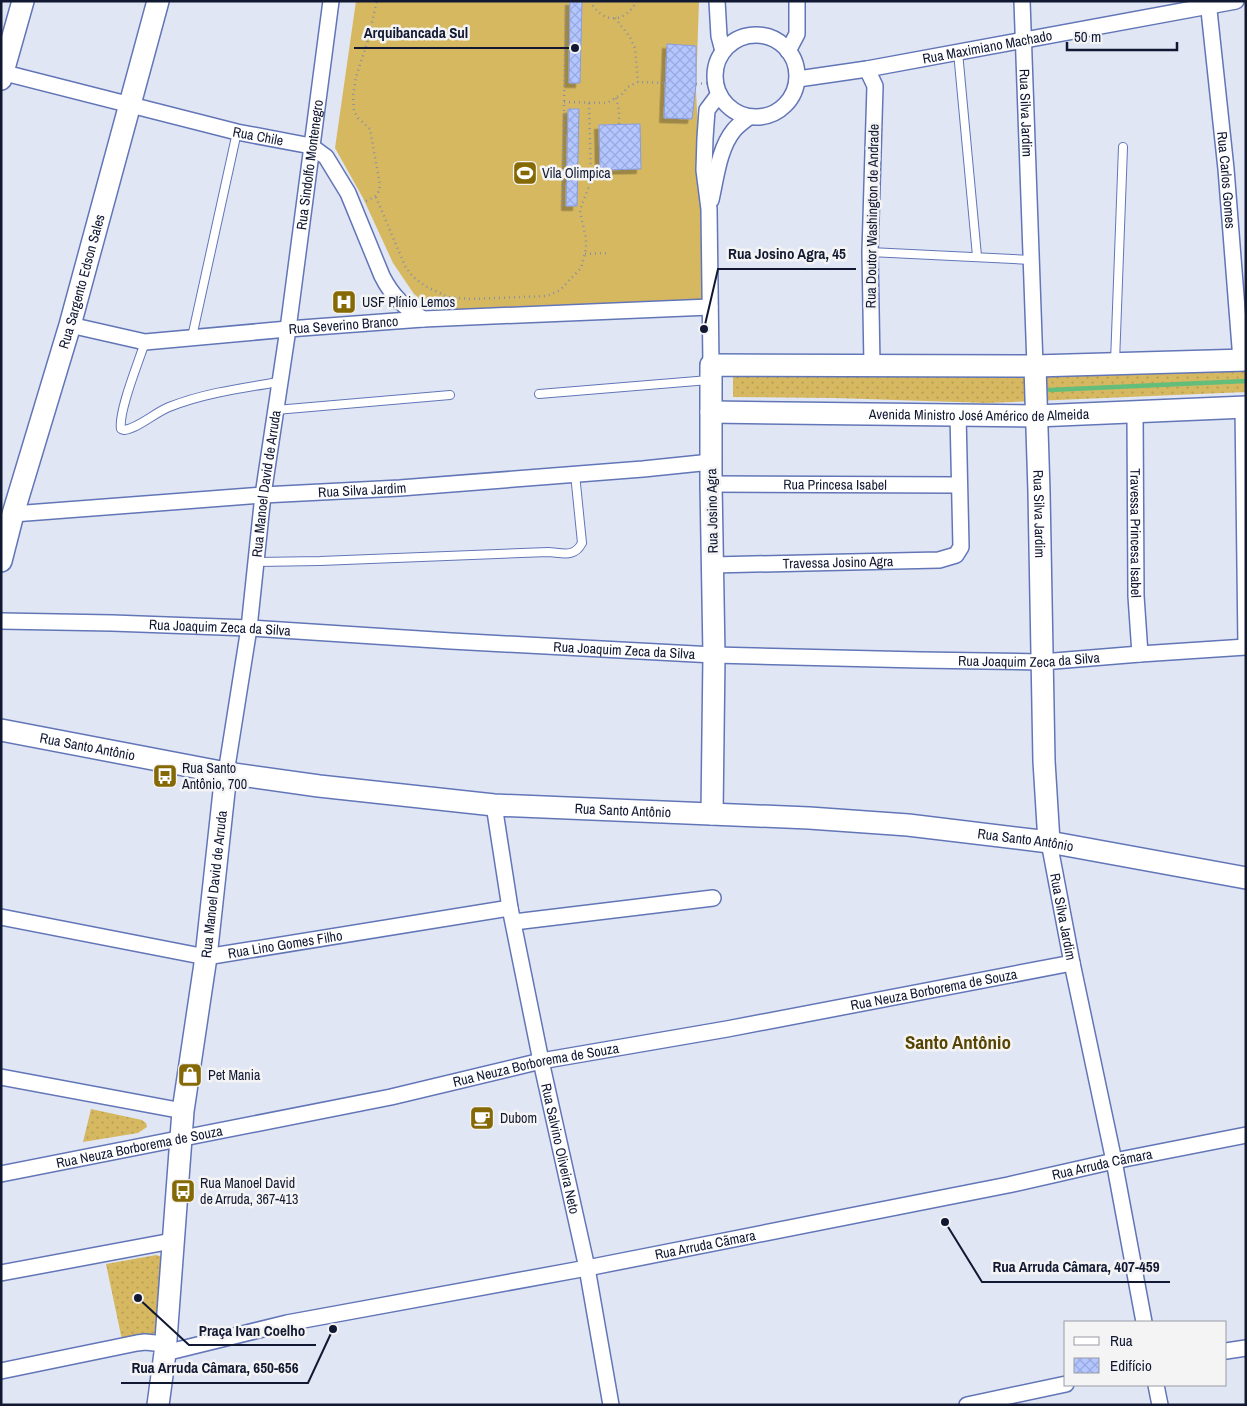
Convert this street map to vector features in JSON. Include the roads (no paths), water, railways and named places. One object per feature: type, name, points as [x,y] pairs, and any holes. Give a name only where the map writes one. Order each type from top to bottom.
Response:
[{"type":"main road","points":[[2,74],[24,1]]},
{"type":"main road","name":"Rua Sargento Edson Sales","points":[[1,561],[13,514],[70,325],[158,1]]},
{"type":"main road","points":[[711,373],[872,365],[1035,370],[1115,364],[1244,360]]},
{"type":"main road","name":"Rua Silva Jardim","points":[[1035,370],[1040,492],[1044,760],[1049,842]]},
{"type":"main road","name":"Rua Josino Agra","points":[[711,373],[714,655],[712,814]]},
{"type":"main road","name":"Avenida Ministro José Américo de Almeida","points":[[711,412],[958,414],[1135,412],[1244,407]]},
{"type":"main road","name":"Rua Santo Antônio","points":[[1,730],[226,773],[318,786],[494,805],[808,818],[908,825],[1049,842],[1246,878]]},
{"type":"main road","name":"Rua Manoel David de Arruda","points":[[165,1349],[182,1111],[206,957],[226,773]]},
{"type":"main road","points":[[158,1405],[165,1349]]},
{"type":"street","name":"Rua Sindolfo Montenegro","points":[[288,328],[331,1]]},
{"type":"street","points":[[717,1],[719,36],[723,51]]},
{"type":"street","points":[[788,51],[798,34],[797,1]]},
{"type":"street","name":"Rua Silva Jardim","points":[[1022,1],[1035,370]]},
{"type":"street","name":"Rua Maximiano Machado","points":[[798,79],[867,69],[1208,4],[1236,1]]},
{"type":"street","name":"Rua Carlos Gomes","points":[[1208,4],[1244,360]]},
{"type":"street","points":[[758,35],[771,38],[782,44],[788,51],[796,66],[798,79],[795,92],[787,104],[776,113],[763,117],[749,117],[736,112],[725,104],[717,89],[715,73],[717,63],[723,51],[733,42],[745,36],[758,35]]},
{"type":"street","name":"Rua Doutor Washington de Andrade","points":[[867,69],[875,86],[870,252],[872,365]]},
{"type":"street","name":"Rua Chile","points":[[2,74],[67,88],[237,132],[312,146]]},
{"type":"street","name":"Rua Josino Agra","points":[[711,373],[709,209],[704,170],[708,110],[717,89]]},
{"type":"street","name":"Rua Josino Agra","points":[[709,209],[719,164],[726,146],[734,130],[749,117]]},
{"type":"street","points":[[312,146],[326,158],[337,173],[389,289],[396,299],[423,319]]},
{"type":"street","name":"Rua Severino Branco","points":[[70,325],[145,342],[288,328],[423,319],[710,307]]},
{"type":"street","name":"Rua Manoel David de Arruda","points":[[226,773],[249,628],[263,495],[288,328]]},
{"type":"street","points":[[1244,407],[1246,647]]},
{"type":"street","name":"Travessa Princesa Isabel","points":[[1135,412],[1136,596],[1140,654]]},
{"type":"street","points":[[958,414],[960,485]]},
{"type":"street","name":"Rua Silva Jardim","points":[[13,514],[263,495],[400,488],[711,462]]},
{"type":"street","name":"Rua Princesa Isabel","points":[[711,484],[960,485]]},
{"type":"street","name":"Travessa Josino Agra","points":[[713,565],[939,560],[951,558],[960,552],[962,547],[960,485]]},
{"type":"street","name":"Rua Joaquim Zeca da Silva","points":[[1,622],[112,623],[249,628],[451,642],[714,655],[1042,662],[1246,647]]},
{"type":"street","name":"Rua Salvino Oliveira Neto","points":[[494,805],[512,915],[541,1061],[587,1268],[612,1405]]},
{"type":"street","name":"Rua Silva Jardim","points":[[1049,842],[1072,963],[1114,1161],[1144,1321]]},
{"type":"street","name":"Rua Lino Gomes Filho","points":[[1,917],[206,957],[512,915],[713,898]]},
{"type":"street","name":"Rua Neuza Borborema de Souza","points":[[1,1174],[391,1097],[541,1061],[727,1029],[1072,963]]},
{"type":"street","points":[[1,1077],[182,1111]]},
{"type":"street","name":"Rua Arruda Cãmara","points":[[1,1371],[137,1343],[145,1342],[165,1349],[287,1323],[587,1268],[1246,1136]]},
{"type":"street","points":[[1,1273],[172,1241]]},
{"type":"street","points":[[1227,1352],[1246,1348]]},
{"type":"street","points":[[967,1405],[1064,1384]]},
{"type":"street","points":[[1156,1386],[1160,1405]]},
{"type":"lane","points":[[958,52],[978,256]]},
{"type":"lane","points":[[192,337],[237,132]]},
{"type":"lane","points":[[1115,364],[1123,147]]},
{"type":"lane","points":[[870,252],[1031,260]]},
{"type":"lane","points":[[145,342],[120,423],[121,429],[124,430],[132,428],[160,411],[190,400],[279,382]]},
{"type":"lane","points":[[539,394],[711,373]]},
{"type":"lane","points":[[276,410],[450,395]]},
{"type":"lane","points":[[257,562],[548,552],[572,553],[578,550],[582,543],[575,474]]},
{"type":"waterway","points":[[1050,390],[1246,381]]},
{"type":"place","name":"Arquibancada Sul","points":[[575,48]]},
{"type":"place","name":"Vila Olimpica","points":[[525,173]]},
{"type":"place","name":"USF Plínio Lemos","points":[[344,302]]},
{"type":"place","name":"Rua Josino Agra, 45","points":[[704,329]]},
{"type":"place","name":"Rua Santo Antônio, 700","points":[[165,776]]},
{"type":"place","name":"Pet Mania","points":[[190,1075]]},
{"type":"place","name":"Dubom","points":[[482,1118]]},
{"type":"place","name":"Rua Manoel David de Arruda, 367-413","points":[[183,1191]]},
{"type":"place","name":"Rua Arruda Câmara, 407-459","points":[[945,1222]]},
{"type":"place","name":"Praça Ivan Coelho","points":[[138,1298]]},
{"type":"place","name":"Rua Arruda Câmara, 650-656","points":[[333,1329]]},
{"type":"district","name":"Santo Antônio","points":[[958,1042]]}]
